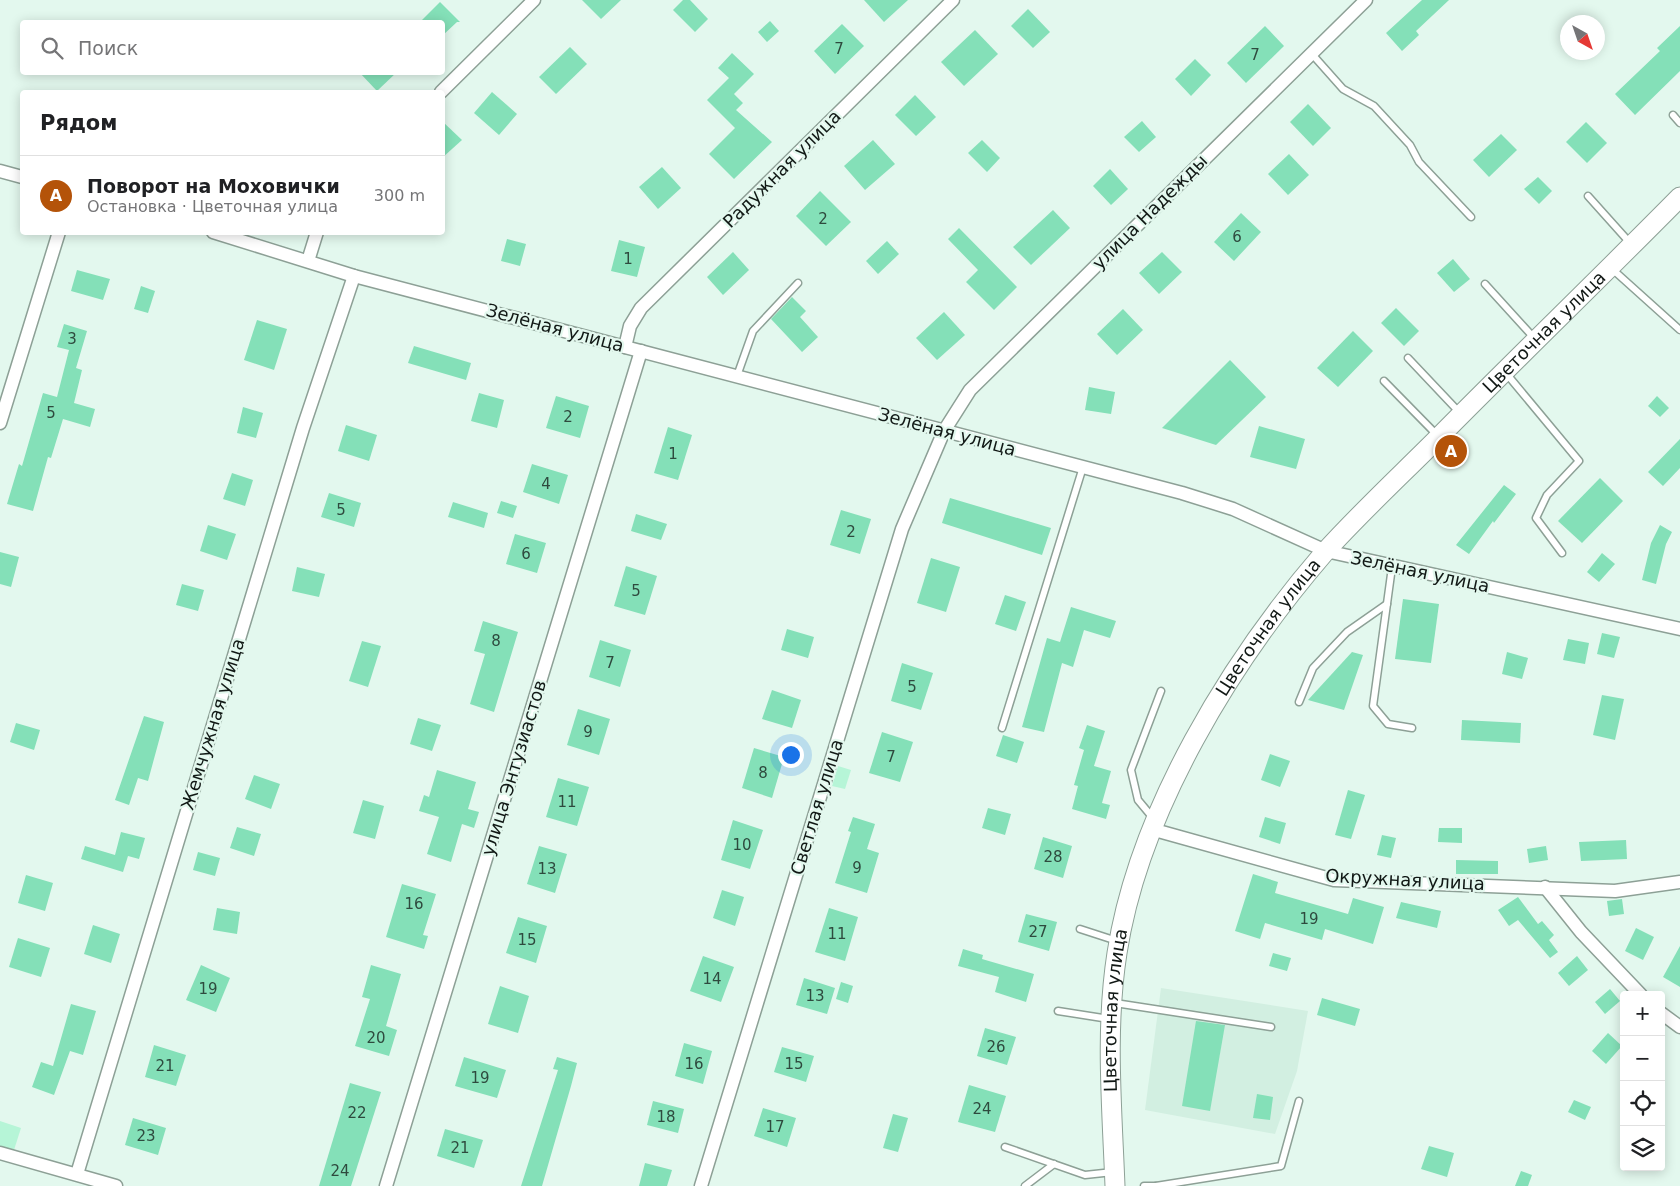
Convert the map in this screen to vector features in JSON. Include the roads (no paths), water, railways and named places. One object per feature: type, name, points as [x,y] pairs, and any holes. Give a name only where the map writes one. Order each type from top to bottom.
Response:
[{"type":"main road","name":"Цветочная улица","points":[[1114,1179],[1110,1080],[1111,1011],[1120,942],[1135,875],[1153,825],[1195,738],[1245,657],[1326,551],[1461,414],[1632,245],[1678,203]]},
{"type":"street","points":[[443,90],[534,0]]},
{"type":"street","name":"Радужная улица","points":[[625,347],[630,326],[641,308],[953,0]]},
{"type":"street","name":"улица Надежды","points":[[944,431],[970,390],[1311,52],[1366,0]]},
{"type":"street","points":[[0,171],[20,176]]},
{"type":"street","points":[[0,423],[58,235]]},
{"type":"street","name":"Зелёная улица","points":[[222,235],[354,276],[1083,467],[1233,509],[1326,551],[1392,567],[1643,619],[1680,629]]},
{"type":"street","points":[[308,261],[316,235]]},
{"type":"street","name":"Жемчужная улица","points":[[77,1174],[303,428],[354,276]]},
{"type":"street","name":"улица Энтузиастов","points":[[386,1186],[641,351]]},
{"type":"street","name":"Светлая улица","points":[[701,1186],[902,529],[944,431]]},
{"type":"street","name":"Окружная улица","points":[[1153,825],[1334,880],[1614,891],[1680,882]]},
{"type":"street","points":[[1546,887],[1581,932],[1637,991]]},
{"type":"street","points":[[1665,1016],[1680,1027]]},
{"type":"street","points":[[0,1152],[116,1186]]},
{"type":"lane","points":[[1311,52],[1343,89],[1374,106],[1410,144],[1419,162],[1471,217]]},
{"type":"lane","points":[[1672,115],[1680,123]]},
{"type":"lane","points":[[1588,196],[1632,245]]},
{"type":"lane","points":[[1610,267],[1680,330]]},
{"type":"lane","points":[[737,376],[752,331],[798,282]]},
{"type":"lane","points":[[1485,284],[1536,340]]},
{"type":"lane","points":[[1408,358],[1461,414]]},
{"type":"lane","points":[[1504,372],[1579,461],[1546,495],[1536,518],[1562,553]]},
{"type":"lane","points":[[1384,381],[1439,437]]},
{"type":"lane","points":[[1002,728],[1083,467]]},
{"type":"lane","points":[[1392,567],[1373,706],[1388,724],[1412,728]]},
{"type":"lane","points":[[1299,702],[1313,668],[1347,632],[1387,604]]},
{"type":"lane","points":[[1153,825],[1138,800],[1131,770],[1161,691]]},
{"type":"lane","points":[[1080,930],[1120,942]]},
{"type":"lane","points":[[1058,1011],[1111,1011],[1271,1027]]},
{"type":"lane","points":[[1144,1186],[1156,1186],[1281,1166],[1299,1100]]},
{"type":"lane","points":[[1005,1147],[1085,1175],[1114,1179]]},
{"type":"lane","points":[[1025,1186],[1054,1164]]},
{"type":"place","name":"Поворот на Моховички","points":[[1451,451]]}]
